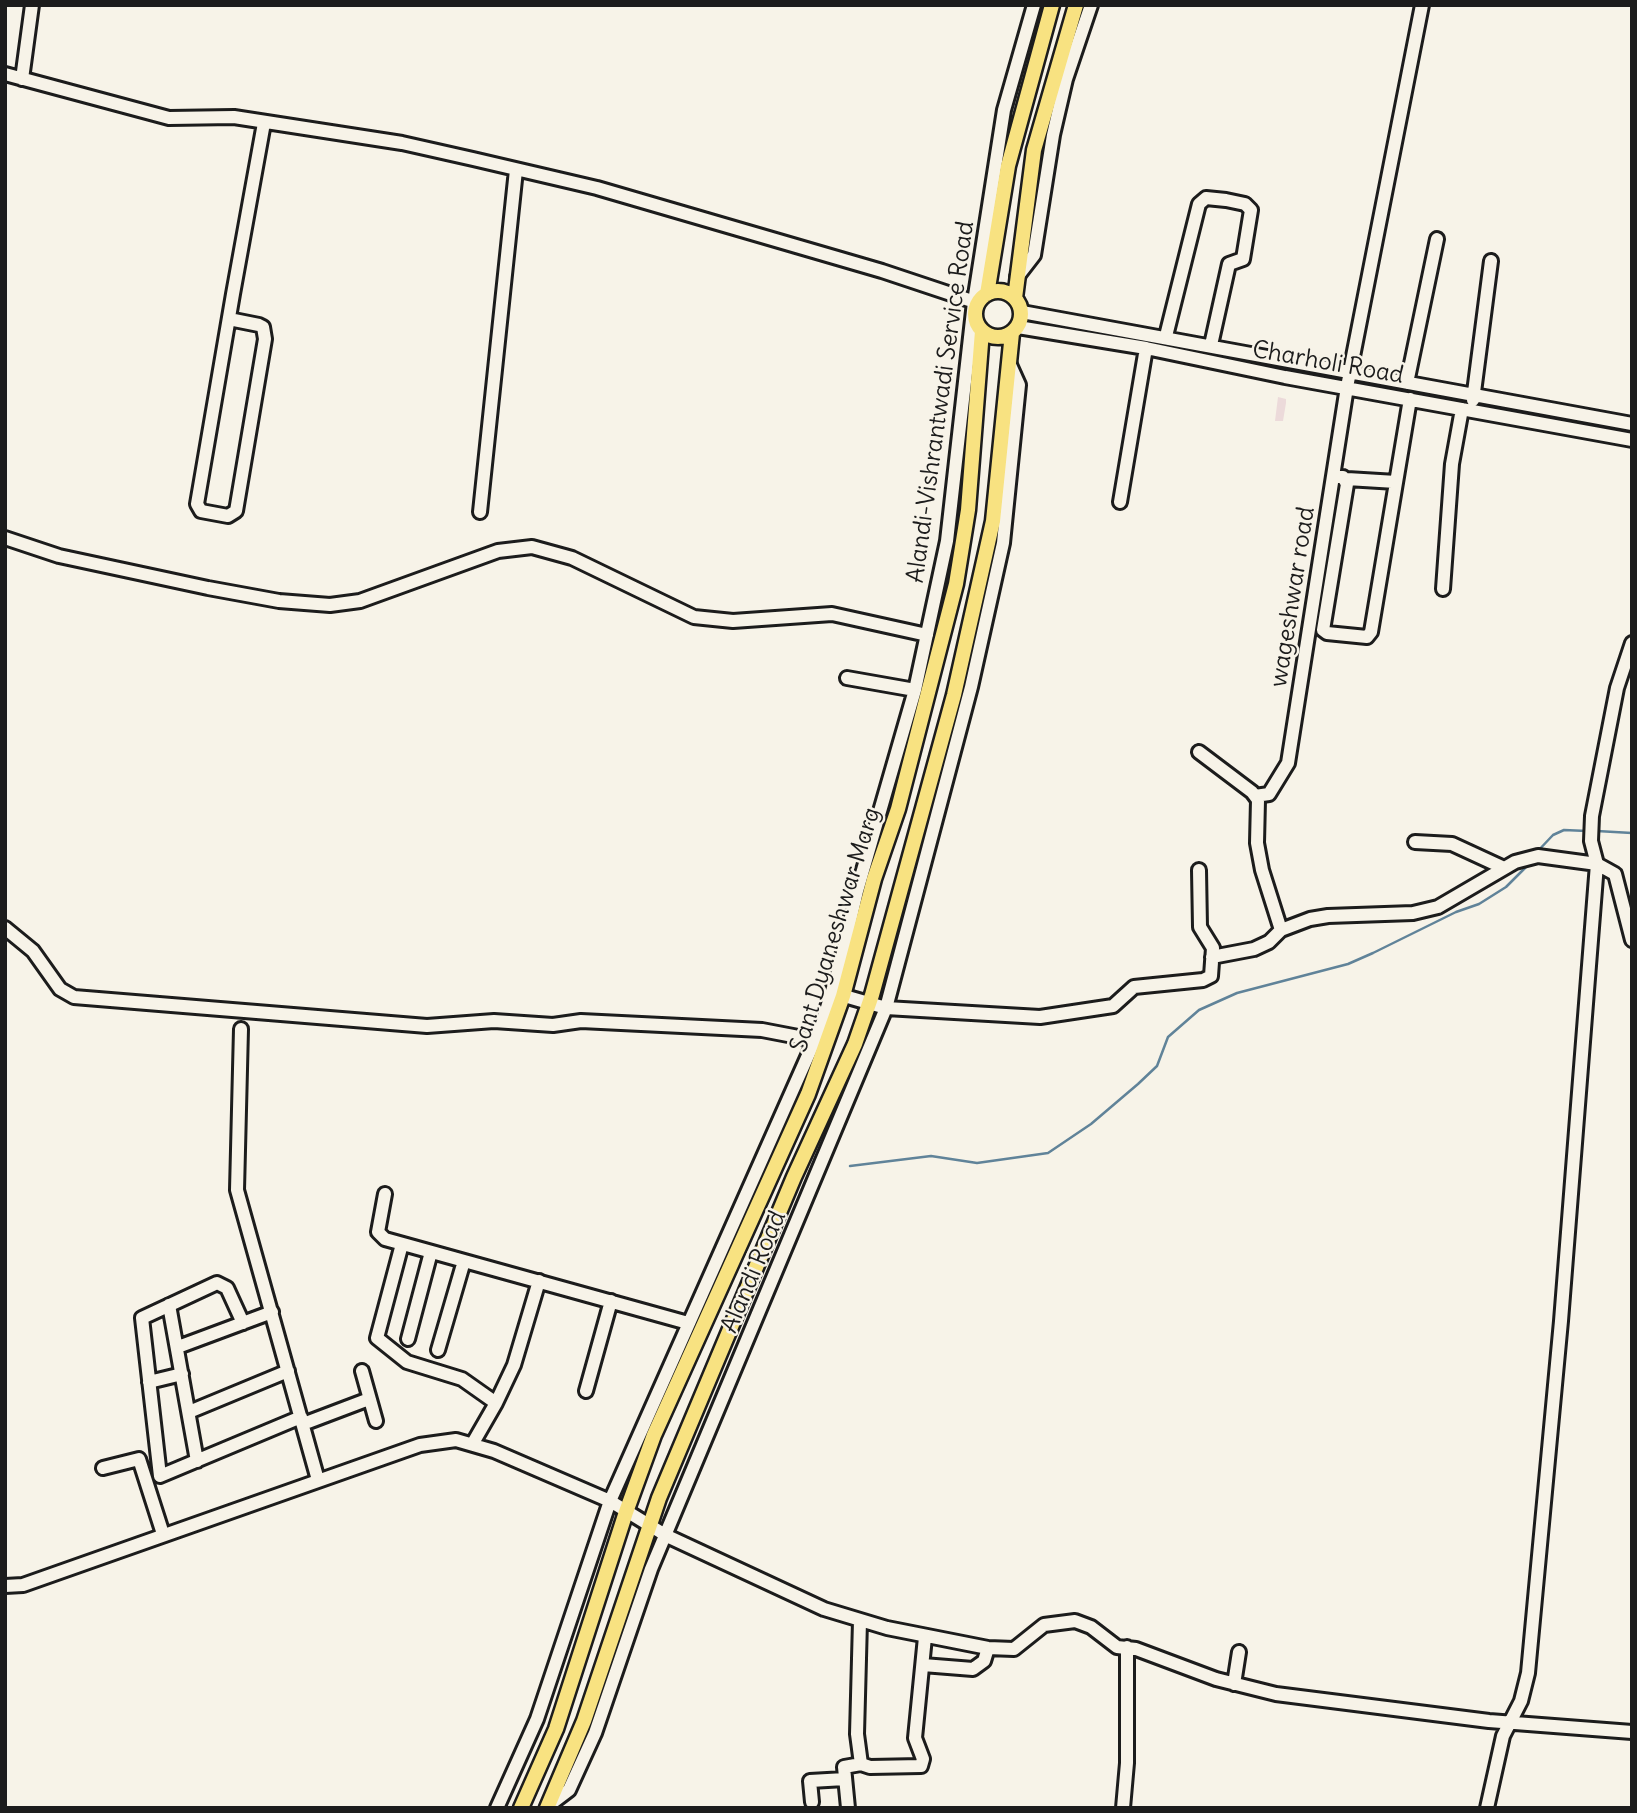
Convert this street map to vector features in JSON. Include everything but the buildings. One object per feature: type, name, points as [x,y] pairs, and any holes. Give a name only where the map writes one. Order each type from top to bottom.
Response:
[{"type":"main road","points":[[980,299],[1009,166],[1052,5]]},
{"type":"main road","points":[[1022,312],[1015,298],[1034,150],[1076,5]]},
{"type":"main road","points":[[980,299],[1002,291],[1015,298]]},
{"type":"main road","name":"Sant Dyaneshwar Marg","points":[[521,1808],[556,1729],[626,1511],[674,1388],[807,1094],[901,797],[956,583],[968,510],[982,331],[976,319],[980,299]]},
{"type":"main road","name":"Sant Dyaneshwar Marg","points":[[649,1526],[794,1177],[855,1044],[870,999],[971,626],[999,485],[1010,365],[1015,330],[1022,312]]},
{"type":"main road","points":[[982,331],[997,337],[1015,330]]},
{"type":"main road","points":[[548,1807],[584,1721],[649,1526]]},
{"type":"street","points":[[22,79],[32,5]]},
{"type":"street","name":"Alandi-Vishrantwadi Service Road","points":[[610,1501],[814,1040],[837,994],[840,965],[857,891],[915,691],[927,635],[954,493],[1004,110],[1034,5]]},
{"type":"street","points":[[1017,277],[1034,255],[1053,135],[1066,79],[1091,5]]},
{"type":"street","name":"wageshwar road","points":[[1255,796],[1269,794],[1288,763],[1347,387],[1422,5]]},
{"type":"street","points":[[5,75],[169,118],[234,117],[402,144],[597,188],[980,299]]},
{"type":"street","points":[[229,319],[263,327],[265,339],[236,511],[228,516],[201,511],[197,504],[229,319],[264,123]]},
{"type":"street","points":[[480,512],[516,170]]},
{"type":"street","points":[[1166,336],[1199,204],[1206,198],[1226,200],[1245,204],[1251,210],[1243,259],[1230,264],[1211,345]]},
{"type":"street","points":[[1407,383],[1437,239]]},
{"type":"street","points":[[1443,589],[1452,464],[1466,410],[1473,395],[1491,261]]},
{"type":"street","name":"Charholi Road","points":[[1022,312],[1166,336],[1632,424]]},
{"type":"street","points":[[1094,339],[1097,325]]},
{"type":"street","name":"Charholi Road","points":[[1015,330],[1146,348],[1285,377],[1632,440]]},
{"type":"street","points":[[1120,502],[1146,348]]},
{"type":"street","points":[[886,1008],[971,687],[1003,543],[1020,385],[1010,365]]},
{"type":"street","points":[[1347,479],[1323,629],[1327,633],[1367,637],[1371,632],[1410,399]]},
{"type":"street","points":[[1333,477],[1396,482]]},
{"type":"street","points":[[5,538],[59,556],[208,588],[279,601],[330,606],[360,601],[498,551],[532,547],[550,550],[609,574],[694,617],[733,621],[832,614],[927,635]]},
{"type":"street","points":[[1487,1808],[1508,1722],[1521,1701],[1528,1673],[1561,1321],[1597,864],[1591,841],[1592,816],[1617,688],[1632,643]]},
{"type":"street","points":[[847,678],[915,691]]},
{"type":"street","points":[[1199,752],[1255,796],[1259,804],[1257,843],[1264,882],[1281,930]]},
{"type":"street","points":[[1415,842],[1452,844],[1504,868]]},
{"type":"street","points":[[1212,957],[1254,949],[1269,942],[1281,930],[1328,916],[1404,914],[1427,910],[1504,868],[1533,857],[1597,864],[1615,874],[1620,884],[1632,940]]},
{"type":"street","points":[[837,994],[870,999],[886,1008],[1040,1017],[1086,1012],[1118,1004],[1134,987],[1208,978],[1212,942],[1200,927],[1199,870]]},
{"type":"street","points":[[5,928],[33,951],[60,989],[74,997],[427,1026],[494,1021],[554,1026],[581,1021],[762,1030],[814,1040]]},
{"type":"street","name":"Alandi Road","points":[[548,1807],[559,1800],[574,1782],[595,1733],[651,1569],[886,1008]]},
{"type":"street","points":[[241,1029],[237,1190],[318,1480]]},
{"type":"street","points":[[384,1194],[378,1232],[384,1239],[688,1323]]},
{"type":"street","points":[[402,1244],[377,1338],[407,1362],[462,1379],[496,1403]]},
{"type":"street","points":[[408,1339],[431,1252]]},
{"type":"street","points":[[438,1350],[464,1261]]},
{"type":"street","points":[[473,1443],[514,1365],[539,1281]]},
{"type":"street","points":[[243,1323],[223,1284],[211,1285],[142,1318],[160,1476],[302,1421],[369,1399]]},
{"type":"street","points":[[586,1391],[611,1301]]},
{"type":"street","points":[[169,1305],[197,1461]]},
{"type":"street","points":[[178,1346],[272,1312]]},
{"type":"street","points":[[189,1412],[288,1371]]},
{"type":"street","points":[[362,1371],[376,1421]]},
{"type":"street","points":[[149,1381],[182,1374]]},
{"type":"street","points":[[5,1586],[23,1585],[420,1445],[456,1440],[473,1443],[610,1501],[667,1536],[791,1595],[860,1621],[925,1637],[988,1648],[1014,1649],[1033,1631],[1051,1623],[1069,1620],[1091,1627],[1117,1647],[1127,1647],[1234,1684],[1276,1694],[1508,1722],[1632,1732]]},
{"type":"street","points":[[103,1468],[139,1459],[163,1534]]},
{"type":"street","points":[[497,1808],[537,1719],[610,1501]]},
{"type":"street","points":[[860,1621],[856,1710],[861,1764]]},
{"type":"street","points":[[848,1808],[844,1767],[861,1764],[893,1768],[921,1766],[923,1759],[915,1738],[925,1637]]},
{"type":"street","points":[[1123,1808],[1127,1763],[1127,1647]]},
{"type":"street","points":[[923,1665],[973,1670],[984,1661],[988,1648]]},
{"type":"street","points":[[1234,1684],[1238,1652]]},
{"type":"street","points":[[812,1801],[810,1782],[845,1779]]},
{"type":"shaded area","points":[[1278,397],[1286,399],[1283,421],[1275,421]]},
{"type":"waterway","points":[[1536,853],[1553,835],[1564,830],[1587,831]]},
{"type":"waterway","points":[[1597,831],[1632,833]]},
{"type":"waterway","points":[[850,1166],[931,1156],[977,1163],[1048,1153],[1091,1124],[1138,1084],[1157,1066],[1168,1037],[1199,1010],[1237,993],[1348,964],[1373,953],[1456,912],[1479,904],[1506,887],[1531,862]]}]
